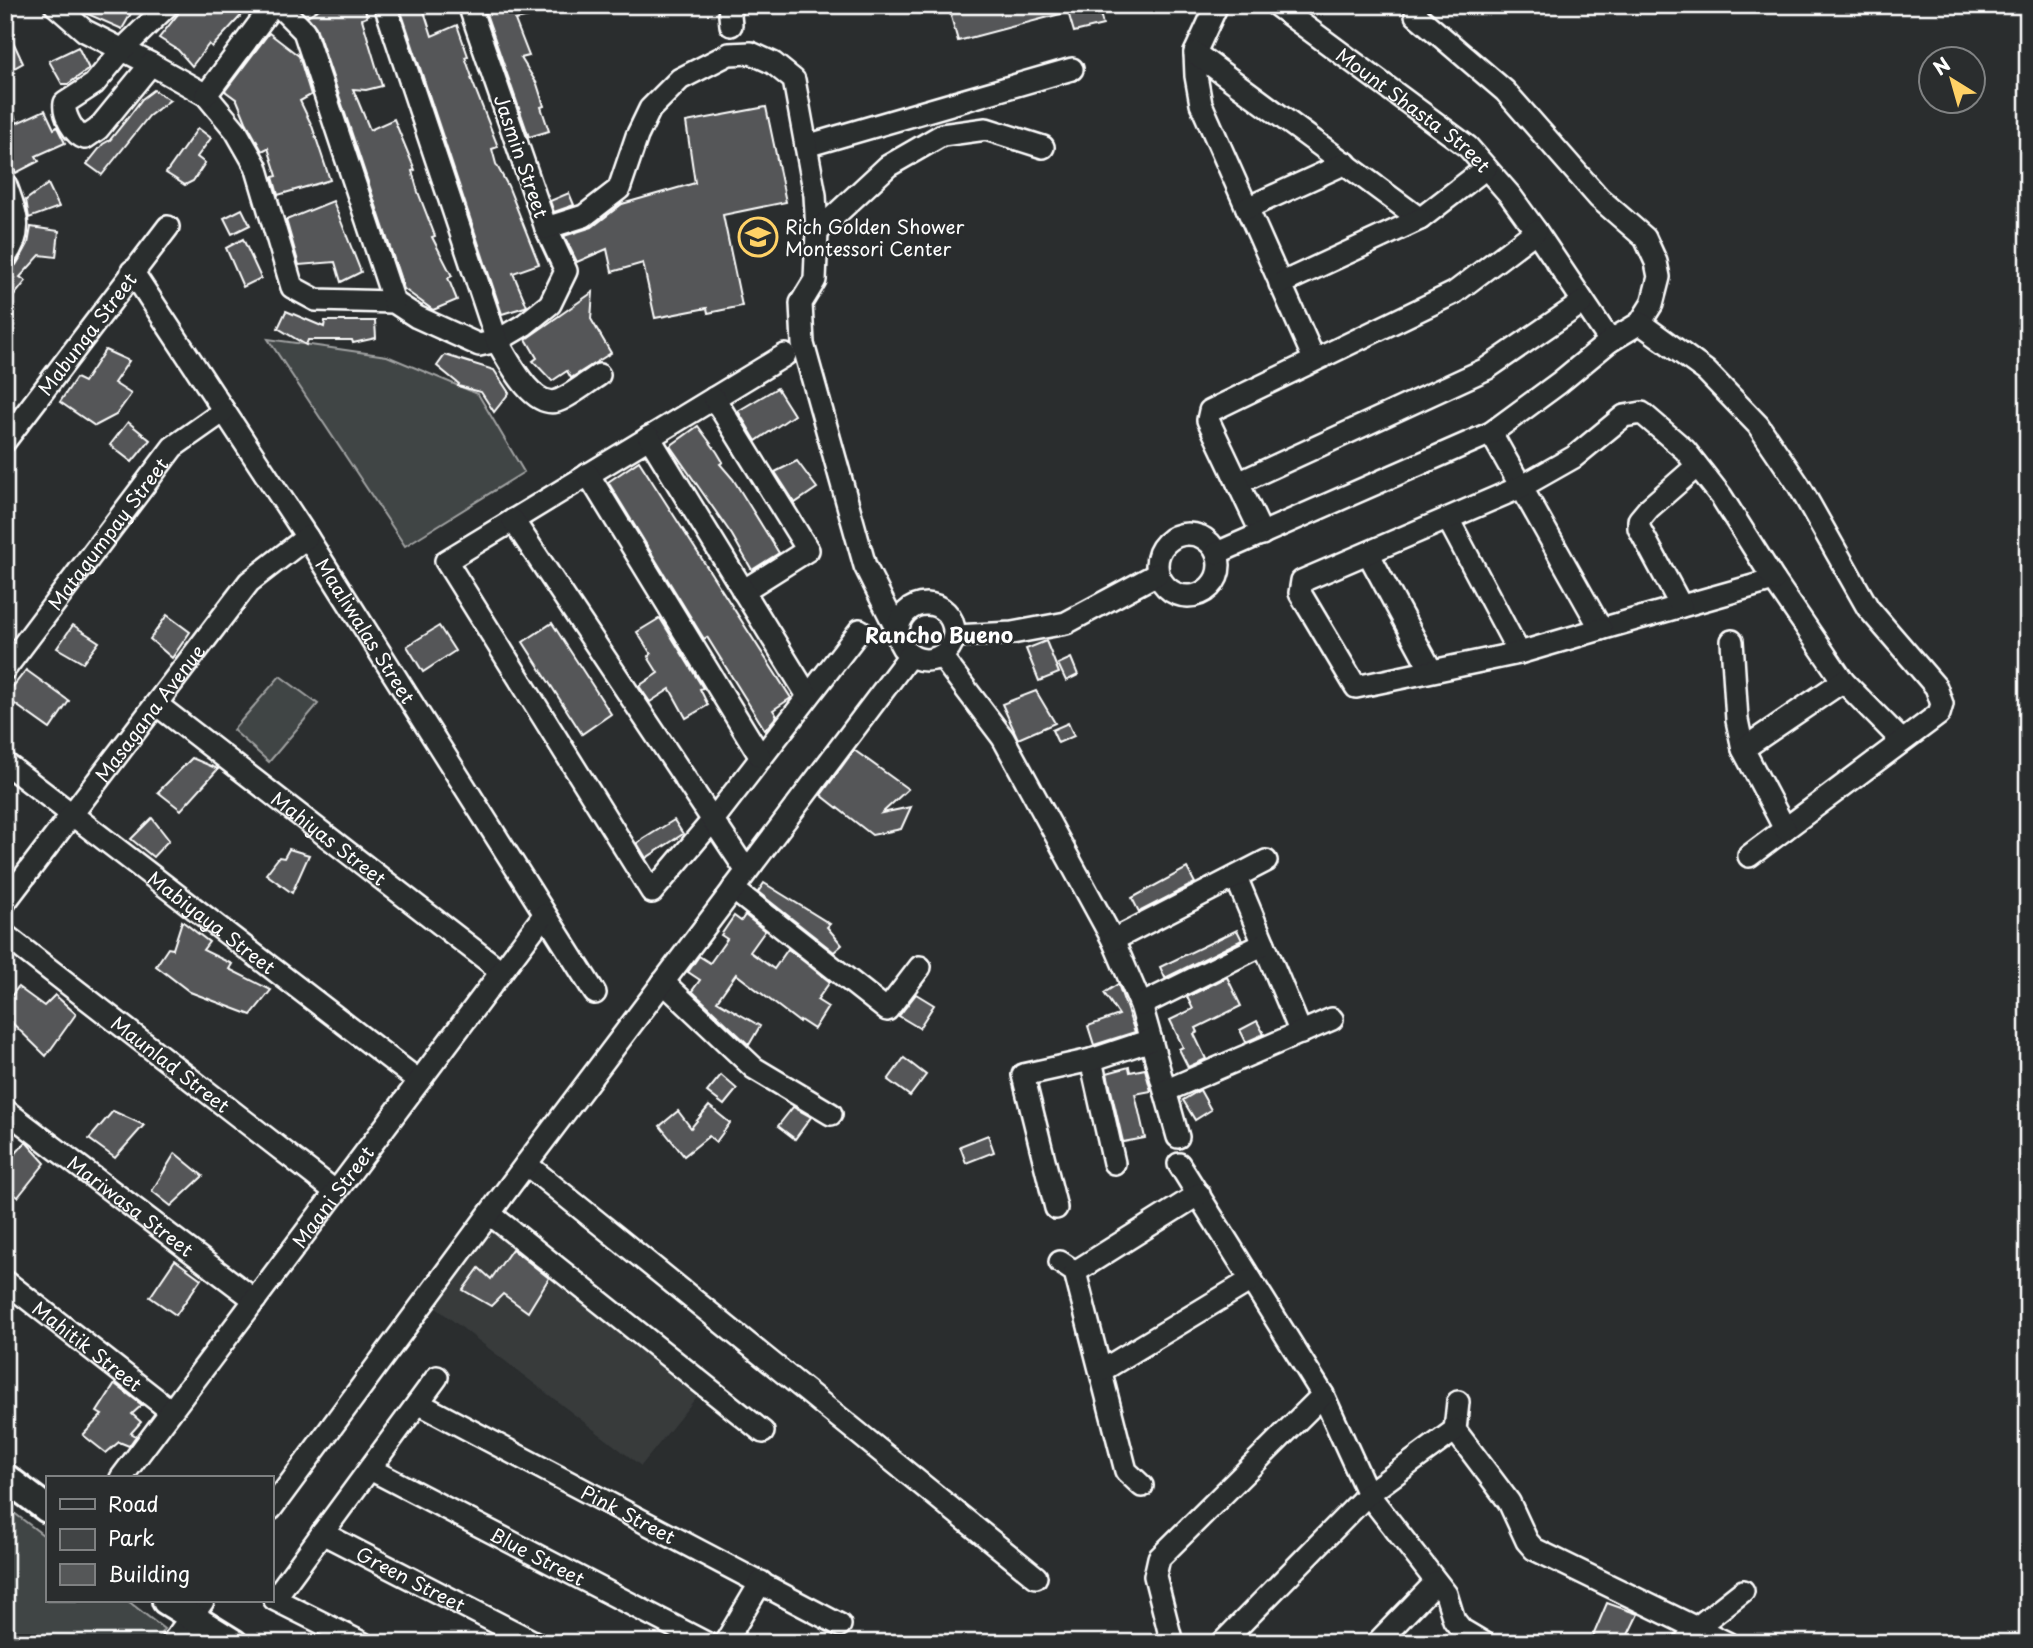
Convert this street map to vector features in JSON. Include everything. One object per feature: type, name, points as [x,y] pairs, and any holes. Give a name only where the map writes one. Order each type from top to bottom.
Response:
[{"type":"main road","points":[[5,1477],[46,1508]]},
{"type":"main road","points":[[170,1602],[197,1609],[234,1643]]},
{"type":"street","points":[[55,5],[85,31],[206,95],[236,131],[256,166],[292,287],[316,300],[394,302],[417,317],[479,345],[497,341]]},
{"type":"street","points":[[151,64],[98,129],[85,138],[80,137],[64,109],[65,103],[94,84],[122,49],[168,5]]},
{"type":"street","points":[[206,95],[275,5],[304,31],[394,302]]},
{"type":"street","points":[[385,5],[497,341],[528,390],[543,401],[556,401],[599,375]]},
{"type":"street","name":"Jasmin Street","points":[[469,5],[546,228],[566,271],[550,304],[524,325],[497,341]]},
{"type":"street","points":[[1217,5],[1195,53],[1201,104],[1314,359]]},
{"type":"street","name":"Mount Shasta Street","points":[[1276,5],[1468,147],[1536,231],[1610,341]]},
{"type":"street","points":[[1217,553],[1491,433],[1610,341],[1640,323],[1652,304],[1659,277],[1652,251],[1645,239],[1599,198],[1505,91],[1416,15],[1417,5]]},
{"type":"street","points":[[546,228],[584,216],[619,189],[637,136],[650,109],[680,79],[729,54],[751,53],[773,63],[794,80],[815,195],[817,232],[815,280],[801,303],[803,344],[865,566],[897,630],[898,640],[910,655],[926,660],[941,656],[948,650],[955,636],[950,616],[944,610],[928,603],[911,608],[904,614],[897,630]]},
{"type":"street","points":[[1195,53],[1420,219]]},
{"type":"street","points":[[806,146],[1072,69]]},
{"type":"street","points":[[817,232],[888,166],[942,135],[986,129],[1043,147]]},
{"type":"street","points":[[1247,208],[1346,163]]},
{"type":"street","points":[[1280,284],[1420,219],[1486,169]]},
{"type":"street","points":[[5,183],[17,218],[15,244],[5,257]]},
{"type":"street","name":"Mabunga Street","points":[[5,441],[168,227]]},
{"type":"street","points":[[1262,534],[1209,420],[1210,411],[1454,293],[1536,231]]},
{"type":"street","name":"Maaliwalas Street","points":[[132,271],[307,537],[595,993]]},
{"type":"street","points":[[1238,483],[1486,369],[1583,302]]},
{"type":"street","points":[[1640,323],[1706,372],[1758,425],[1798,484],[1868,608],[1936,687],[1942,704],[1939,714],[1749,856]]},
{"type":"street","points":[[785,355],[446,561],[652,892],[713,820],[860,630]]},
{"type":"street","points":[[714,398],[808,550],[743,591]]},
{"type":"street","name":"Matagumpay Street","points":[[5,669],[173,447],[224,411]]},
{"type":"street","points":[[1774,580],[1519,653],[1356,687],[1300,593],[1302,581],[1521,487],[1574,457],[1624,416],[1642,413],[1685,450],[1721,496],[1843,681],[1902,741]]},
{"type":"street","points":[[1491,433],[1601,629]]},
{"type":"street","points":[[649,438],[808,695]]},
{"type":"street","points":[[1681,606],[1639,527],[1639,520],[1697,466]]},
{"type":"street","points":[[588,474],[760,756]]},
{"type":"street","points":[[1448,519],[1519,653]]},
{"type":"street","points":[[513,520],[746,870]]},
{"type":"street","points":[[1182,534],[1203,538],[1217,553],[1219,571],[1216,580],[1210,588],[1194,596],[1175,594],[1167,589],[1157,574],[1158,553],[1172,538],[1182,534]]},
{"type":"street","name":"Masagana Avenue","points":[[5,902],[249,582],[307,537]]},
{"type":"street","points":[[1368,553],[1431,670]]},
{"type":"street","points":[[955,636],[1012,633],[1066,623],[1157,574]]},
{"type":"street","points":[[1732,641],[1737,720],[1743,749],[1785,829]]},
{"type":"street","points":[[273,1506],[526,1164],[910,655]]},
{"type":"street","points":[[941,656],[1003,738],[1113,940],[1142,1005],[1178,1137]]},
{"type":"street","points":[[1743,749],[1843,681]]},
{"type":"street","name":"Mahiyas Street","points":[[156,704],[502,971]]},
{"type":"street","name":"Mabiyaya Street","points":[[5,762],[419,1082]]},
{"type":"street","points":[[1113,940],[1266,861]]},
{"type":"street","points":[[1236,877],[1301,1033]]},
{"type":"street","points":[[733,889],[887,1010],[920,967]]},
{"type":"street","name":"Maani Street","points":[[123,1476],[544,915]]},
{"type":"street","name":"Maunlad Street","points":[[5,935],[336,1192]]},
{"type":"street","points":[[1142,1005],[1264,944]]},
{"type":"street","points":[[663,982],[754,1068],[831,1114]]},
{"type":"street","points":[[1165,1091],[1332,1019]]},
{"type":"street","points":[[1056,1208],[1023,1075],[1091,1060],[1151,1040]]},
{"type":"street","points":[[1091,1060],[1114,1163]]},
{"type":"street","name":"Mariwasa Street","points":[[5,1110],[255,1300]]},
{"type":"street","points":[[526,1164],[1036,1577]]},
{"type":"street","points":[[1179,1164],[1323,1395],[1368,1494],[1447,1594],[1454,1620],[1461,1630],[1484,1643]]},
{"type":"street","points":[[1142,1486],[1126,1471],[1101,1371],[1068,1267],[1199,1194]]},
{"type":"street","points":[[489,1214],[763,1432]]},
{"type":"street","points":[[1101,1371],[1251,1280]]},
{"type":"street","name":"Mahitik Street","points":[[5,1281],[172,1411]]},
{"type":"street","points":[[362,1643],[274,1599],[437,1377]]},
{"type":"street","points":[[1172,1643],[1155,1576],[1160,1558],[1323,1395]]},
{"type":"street","points":[[1458,1402],[1455,1430],[1508,1502],[1527,1541],[1534,1549],[1690,1635],[1727,1643]]},
{"type":"street","name":"Pink Street","points":[[418,1403],[840,1625]]},
{"type":"street","points":[[1222,1643],[1368,1494],[1455,1430]]},
{"type":"street","name":"Blue Street","points":[[370,1469],[706,1643]]},
{"type":"street","name":"Green Street","points":[[322,1533],[537,1643]]},
{"type":"street","points":[[725,1643],[761,1582]]},
{"type":"street","points":[[1377,1643],[1436,1582]]},
{"type":"street","points":[[1690,1635],[1742,1591]]},
{"type":"street","points":[[172,1643],[197,1609]]},
{"type":"shaded area","points":[[503,1214],[712,1378],[641,1466],[435,1307]]},
{"type":"green space","points":[[268,339],[387,356],[478,394],[524,472],[405,546]]},
{"type":"green space","points":[[280,676],[318,704],[269,762],[233,730]]},
{"type":"green space","points":[[5,1506],[46,1537],[46,1602],[129,1602],[164,1629],[154,1643],[5,1643]]},
{"type":"building","points":[[75,5],[136,5],[122,29],[83,12]]},
{"type":"building","points":[[181,5],[251,5],[212,47],[209,44],[192,66],[178,50],[159,38],[178,14]]},
{"type":"building","points":[[326,5],[364,5],[367,17],[362,19],[382,86],[366,90],[353,89],[370,130],[394,119],[415,170],[412,171],[418,192],[435,236],[432,237],[452,276],[448,278],[457,300],[433,310],[404,289],[316,27],[307,16]]},
{"type":"building","points":[[399,5],[422,5],[432,36],[457,25],[468,56],[465,57],[471,78],[498,147],[492,149],[496,164],[508,186],[539,264],[513,273],[527,306],[525,307],[502,314]]},
{"type":"building","points":[[483,5],[553,5],[554,12],[515,20],[529,56],[521,58],[537,84],[549,131],[529,137]]},
{"type":"building","points":[[978,5],[1098,5],[1103,25],[1074,32],[1068,12],[958,41],[950,13]]},
{"type":"building","points":[[5,24],[23,63],[5,73]]},
{"type":"building","points":[[269,33],[299,56],[311,95],[300,101],[312,126],[330,180],[278,195],[273,177],[277,176],[268,148],[262,151],[237,100],[225,91]]},
{"type":"building","points":[[78,47],[89,69],[68,84],[62,84],[49,61]]},
{"type":"building","points":[[154,90],[170,100],[149,116],[102,175],[87,164],[142,99]]},
{"type":"building","points":[[7,94],[17,123],[45,110],[54,129],[57,127],[65,143],[36,156],[39,161],[16,173],[5,152]]},
{"type":"building","points":[[766,107],[786,202],[723,215],[742,306],[708,313],[707,308],[655,318],[643,263],[612,272],[607,249],[577,262],[564,236],[592,227],[622,204],[695,183],[686,122]]},
{"type":"building","points":[[198,128],[211,138],[197,157],[205,163],[193,181],[185,185],[166,173]]},
{"type":"building","points":[[48,184],[59,207],[29,218],[26,200]]},
{"type":"building","points":[[569,193],[574,205],[554,212],[550,201]]},
{"type":"building","points":[[333,201],[361,272],[341,282],[335,262],[299,265],[286,220]]},
{"type":"building","points":[[242,209],[250,225],[232,234],[224,218]]},
{"type":"building","points":[[31,227],[59,231],[56,257],[40,255],[20,277],[26,281],[5,307],[5,270],[16,265],[28,244]]},
{"type":"building","points":[[243,239],[261,278],[243,287],[226,248]]},
{"type":"building","points":[[593,292],[591,319],[611,353],[571,378],[567,371],[552,381],[533,361],[537,358],[526,339]]},
{"type":"building","points":[[286,311],[324,327],[325,321],[375,321],[376,338],[353,343],[352,340],[308,340],[306,345],[278,328]]},
{"type":"building","points":[[105,350],[129,361],[114,383],[131,394],[116,415],[95,426],[60,402],[76,378],[84,382]]},
{"type":"building","points":[[445,355],[494,370],[509,393],[494,412],[481,392],[458,386],[459,384],[437,366]]},
{"type":"building","points":[[777,388],[794,415],[756,441],[738,411]]},
{"type":"building","points":[[128,422],[150,440],[132,462],[110,445]]},
{"type":"building","points":[[698,426],[779,553],[752,570],[732,535],[670,446]]},
{"type":"building","points":[[639,461],[791,698],[773,710],[777,716],[765,730],[707,637],[704,639],[608,482]]},
{"type":"building","points":[[797,461],[817,488],[795,503],[775,472]]},
{"type":"building","points":[[167,615],[190,632],[172,658],[150,639]]},
{"type":"building","points":[[660,618],[703,688],[700,689],[708,705],[686,718],[670,689],[650,702],[639,686],[658,673],[648,657],[651,654],[637,632]]},
{"type":"building","points":[[552,623],[611,714],[582,734],[523,642]]},
{"type":"building","points":[[73,625],[99,642],[83,663],[57,648]]},
{"type":"building","points":[[439,626],[455,651],[423,672],[407,646]]},
{"type":"building","points":[[1046,641],[1059,673],[1039,681],[1026,649]]},
{"type":"building","points":[[1071,658],[1078,675],[1066,681],[1058,664]]},
{"type":"building","points":[[26,670],[69,701],[50,729],[5,697]]},
{"type":"building","points":[[1036,691],[1055,723],[1018,739],[1002,704]]},
{"type":"building","points":[[1068,723],[1074,736],[1058,743],[1052,730]]},
{"type":"building","points":[[854,750],[908,789],[882,813],[911,807],[901,829],[872,835],[821,795]]},
{"type":"building","points":[[192,758],[218,769],[181,810],[158,792]]},
{"type":"building","points":[[152,818],[169,840],[153,857],[131,839]]},
{"type":"building","points":[[674,820],[683,834],[646,858],[637,843]]},
{"type":"building","points":[[289,849],[309,855],[292,893],[266,874],[279,857],[284,858]]},
{"type":"building","points":[[1187,868],[1195,883],[1139,912],[1132,898]]},
{"type":"building","points":[[764,883],[830,924],[827,927],[842,945],[834,952],[758,892]]},
{"type":"building","points":[[745,915],[765,931],[750,952],[774,969],[788,949],[830,982],[817,1000],[828,1007],[814,1029],[800,1020],[799,1022],[736,974],[717,1001],[760,1026],[749,1045],[692,991],[700,980],[688,972],[699,956],[710,963],[727,939],[721,935],[734,916],[741,921]]},
{"type":"building","points":[[182,921],[209,942],[203,950],[232,964],[229,969],[271,990],[251,1015],[190,992],[156,966],[168,948],[173,949]]},
{"type":"building","points":[[1237,930],[1242,940],[1165,978],[1160,967]]},
{"type":"building","points":[[1227,977],[1241,1006],[1196,1028],[1198,1032],[1194,1034],[1206,1059],[1188,1067],[1179,1049],[1183,1047],[1170,1020],[1193,1009],[1187,997]]},
{"type":"building","points":[[1118,984],[1135,1032],[1094,1045],[1088,1026],[1119,1015],[1104,993]]},
{"type":"building","points":[[18,987],[44,1006],[55,995],[76,1014],[46,1056],[5,1016],[5,1005]]},
{"type":"building","points":[[916,994],[934,1005],[919,1028],[899,1016]]},
{"type":"building","points":[[1257,1021],[1264,1034],[1246,1042],[1240,1030]]},
{"type":"building","points":[[904,1058],[926,1075],[910,1096],[888,1080]]},
{"type":"building","points":[[1129,1067],[1130,1072],[1145,1069],[1151,1091],[1135,1094],[1145,1138],[1123,1142],[1107,1073]]},
{"type":"building","points":[[721,1075],[737,1089],[724,1105],[707,1092]]},
{"type":"building","points":[[1200,1090],[1211,1110],[1195,1120],[1183,1100]]},
{"type":"building","points":[[709,1106],[730,1123],[716,1142],[709,1136],[684,1156],[660,1126],[678,1111],[691,1128]]},
{"type":"building","points":[[793,1107],[811,1117],[795,1139],[778,1126]]},
{"type":"building","points":[[113,1111],[144,1125],[115,1158],[89,1139]]},
{"type":"building","points":[[988,1135],[994,1152],[966,1163],[960,1146]]},
{"type":"building","points":[[26,1142],[45,1163],[18,1197],[5,1188],[5,1165]]},
{"type":"building","points":[[175,1153],[203,1176],[171,1206],[152,1191]]},
{"type":"building","points":[[512,1249],[549,1278],[528,1312],[503,1294],[491,1306],[463,1290],[479,1268],[491,1279]]},
{"type":"building","points":[[175,1260],[201,1279],[176,1315],[150,1297]]},
{"type":"building","points":[[115,1384],[142,1405],[132,1414],[141,1422],[131,1433],[136,1436],[129,1446],[119,1442],[106,1453],[83,1435],[102,1415],[97,1412]]},
{"type":"building","points":[[1607,1603],[1638,1614],[1624,1643],[1610,1643],[1593,1636]]},
{"type":"place","name":"Rich Golden Shower Montessori Center","points":[[758,237]]},
{"type":"district","name":"Rancho Bueno","points":[[939,634]]}]
